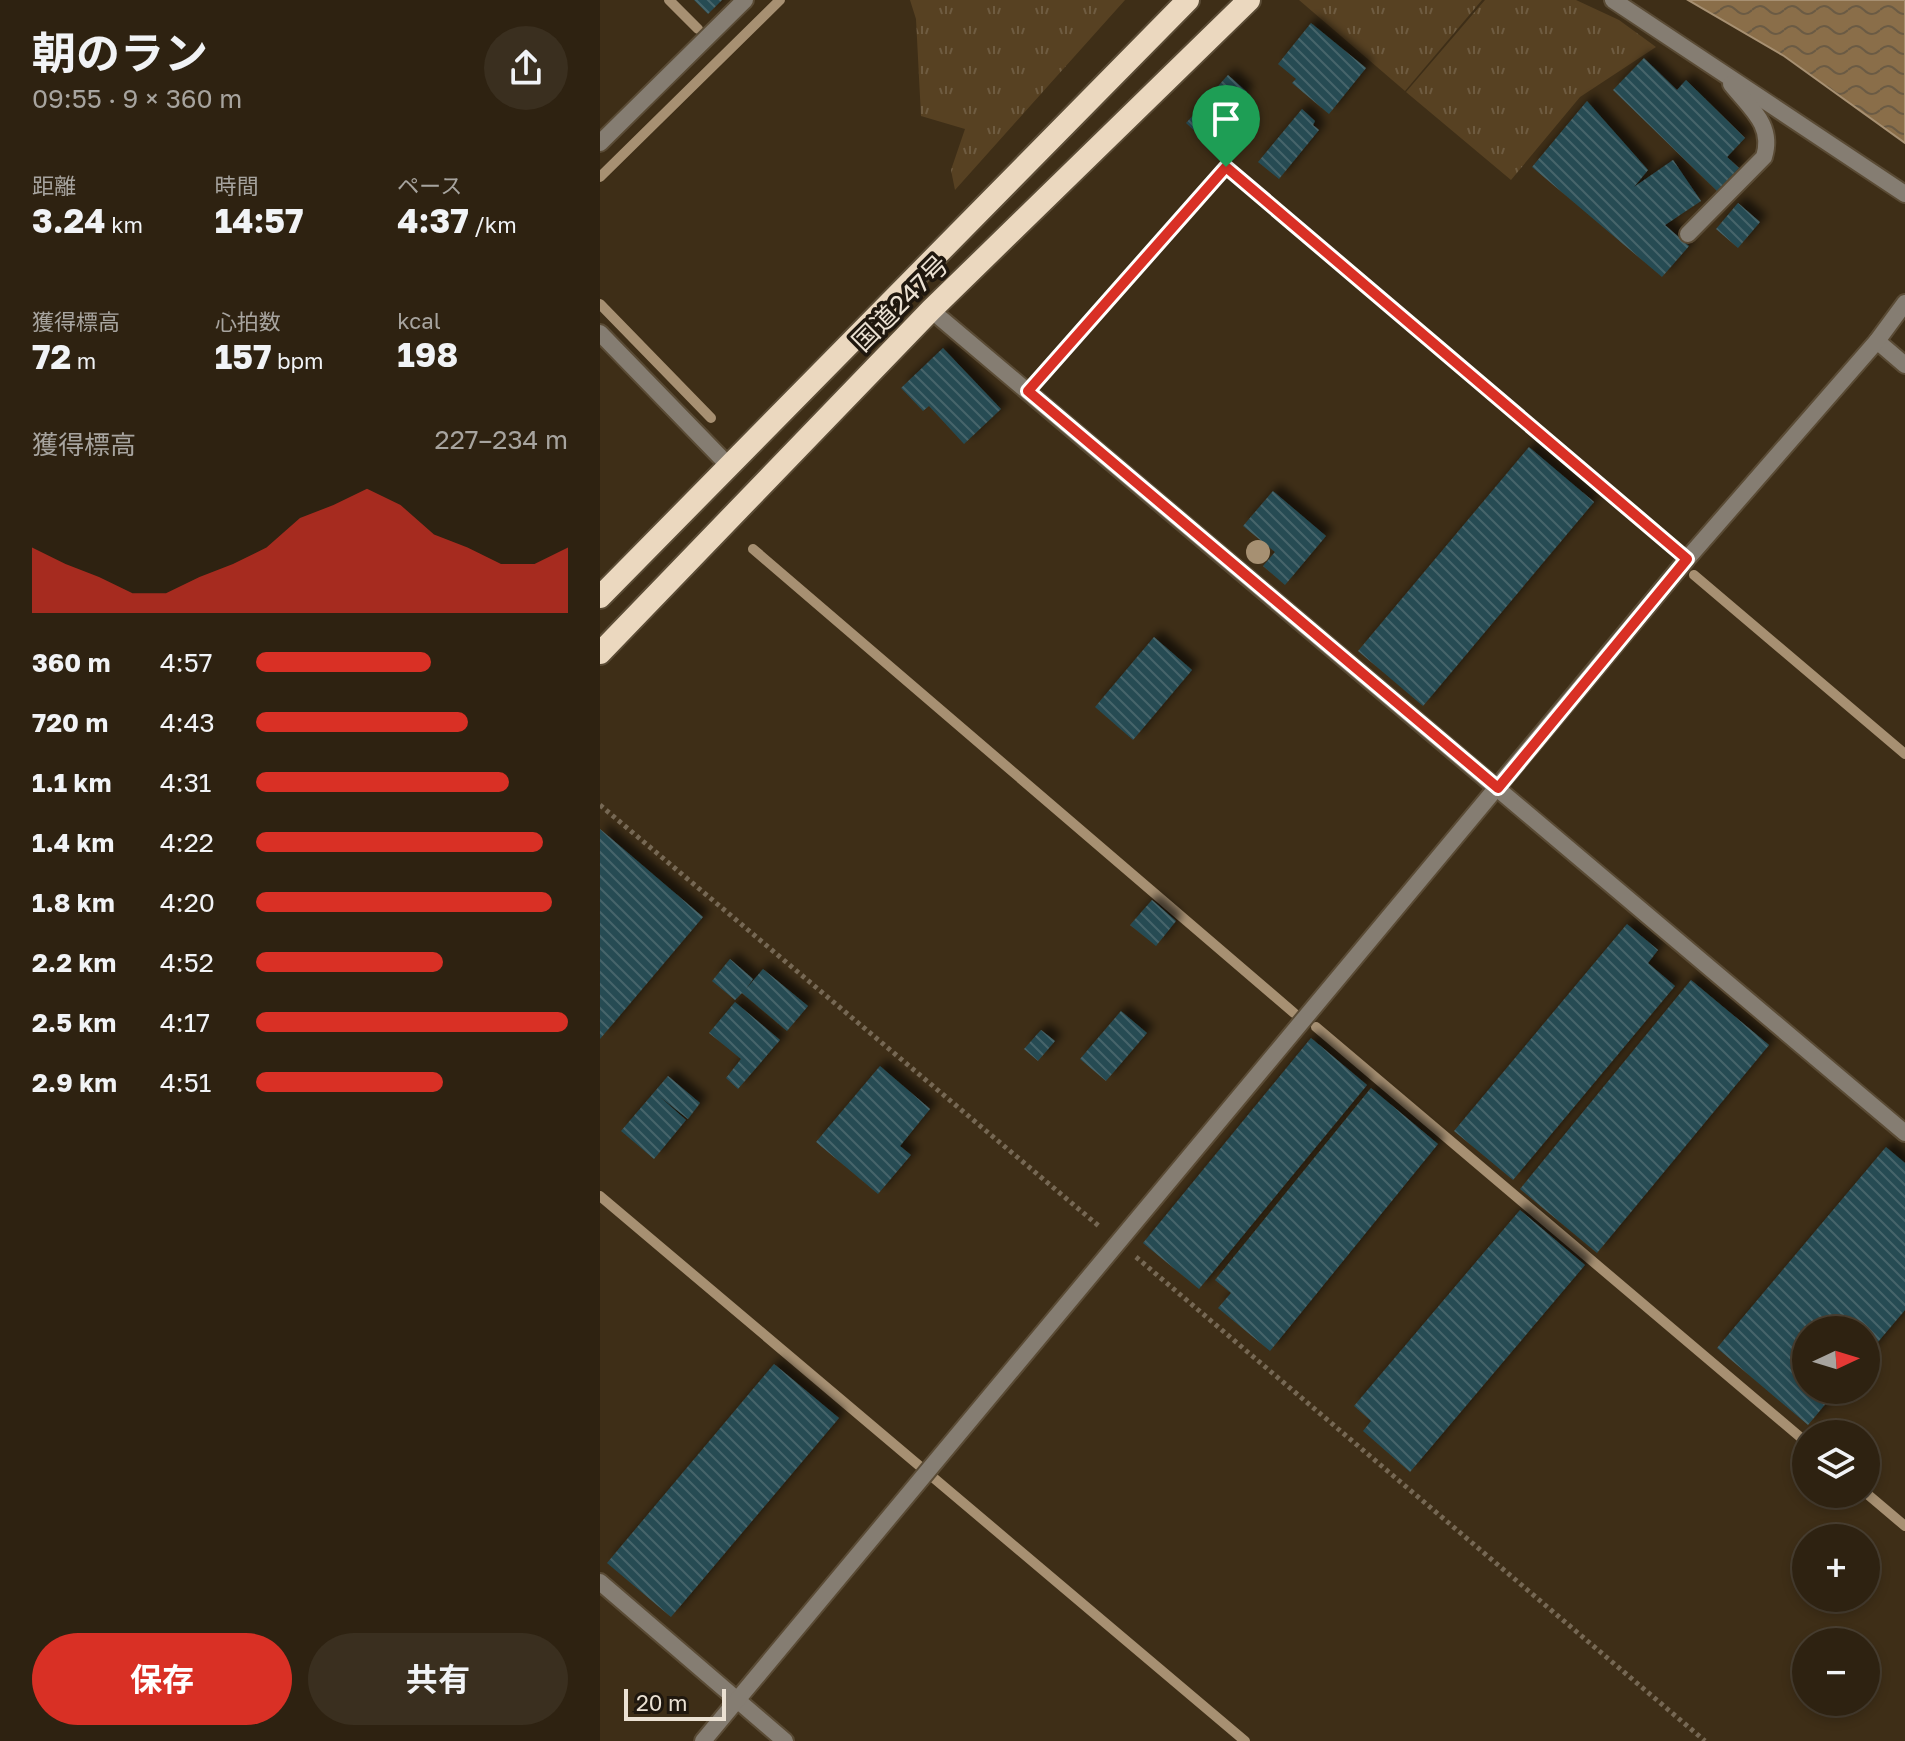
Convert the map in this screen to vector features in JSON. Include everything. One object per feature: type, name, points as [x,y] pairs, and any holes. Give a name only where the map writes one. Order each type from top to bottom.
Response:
[{"type":"highway","name":"国道247号","points":[[600,597],[1188,0]]},
{"type":"highway","name":"国道247号","points":[[600,653],[931,310],[1249,0]]},
{"type":"street","points":[[600,143],[745,0]]},
{"type":"street","points":[[1613,0],[1905,194]]},
{"type":"street","points":[[1688,234],[1764,157],[1769,142],[1765,127],[1723,73]]},
{"type":"street","points":[[1881,178],[1905,211]]},
{"type":"street","points":[[703,1741],[1687,559],[1877,341],[1905,303]]},
{"type":"street","points":[[931,310],[1905,1133]]},
{"type":"street","points":[[600,333],[729,466]]},
{"type":"street","points":[[1877,341],[1905,365]]},
{"type":"street","points":[[600,1582],[785,1741]]},
{"type":"path","points":[[1028,391],[1226,167],[1687,559]]},
{"type":"path","points":[[600,805],[1705,1741]]},
{"type":"green space","points":[[910,0],[1125,0],[955,190],[951,170],[965,129],[921,116],[916,19]]},
{"type":"green space","points":[[1299,0],[1482,0],[1405,91]]},
{"type":"green space","points":[[1485,0],[1576,0],[1619,20],[1656,47],[1580,97],[1511,180],[1406,92]]},
{"type":"water","points":[[1688,0],[1905,0],[1905,143],[1784,56]]},
{"type":"building","points":[[694,0],[722,0],[708,14]]},
{"type":"building","points":[[1311,23],[1366,68],[1329,114],[1292,83],[1296,79],[1278,64]]},
{"type":"building","points":[[1644,58],[1677,90],[1686,80],[1745,138],[1727,157],[1739,168],[1717,191],[1613,90]]},
{"type":"building","points":[[1228,75],[1247,92],[1232,110],[1212,93]]},
{"type":"building","points":[[1210,97],[1246,129],[1221,155],[1186,123]]},
{"type":"building","points":[[1587,101],[1648,170],[1634,187],[1673,160],[1701,201],[1665,225],[1689,246],[1662,277],[1532,167]]},
{"type":"building","points":[[1302,109],[1315,121],[1313,125],[1319,130],[1279,179],[1258,162]]},
{"type":"building","points":[[1738,203],[1760,222],[1738,248],[1716,229]]},
{"type":"building","points":[[943,348],[1001,409],[964,444],[929,406],[923,411],[901,388]]},
{"type":"building","points":[[1529,447],[1594,502],[1423,706],[1358,651]]},
{"type":"building","points":[[1273,491],[1326,536],[1285,585],[1263,566],[1275,552],[1243,526]]},
{"type":"building","points":[[1154,637],[1192,670],[1133,740],[1095,707]]},
{"type":"building","points":[[600,829],[703,917],[600,1039]]},
{"type":"building","points":[[1152,900],[1176,921],[1156,946],[1130,925]]},
{"type":"building","points":[[1627,924],[1658,950],[1648,963],[1675,986],[1513,1180],[1454,1131]]},
{"type":"building","points":[[730,959],[753,979],[746,989],[763,969],[808,1006],[787,1031],[742,993],[735,1000],[712,981]]},
{"type":"building","points":[[1691,980],[1769,1045],[1597,1253],[1520,1189]]},
{"type":"building","points":[[735,1002],[780,1040],[738,1089],[726,1078],[741,1059],[709,1033]]},
{"type":"building","points":[[1121,1011],[1147,1033],[1106,1081],[1080,1059]]},
{"type":"building","points":[[1041,1030],[1055,1041],[1038,1061],[1024,1049]]},
{"type":"building","points":[[1311,1038],[1367,1085],[1199,1289],[1143,1243]]},
{"type":"building","points":[[880,1066],[930,1109],[900,1146],[911,1155],[878,1194],[816,1142]]},
{"type":"building","points":[[668,1076],[700,1103],[688,1119],[659,1096],[686,1120],[654,1159],[621,1131]]},
{"type":"building","points":[[1371,1088],[1438,1144],[1270,1351],[1218,1308],[1231,1293],[1215,1280]]},
{"type":"building","points":[[1886,1147],[1905,1163],[1905,1310],[1880,1339],[1880,1316],[1792,1316],[1792,1404],[1825,1404],[1812,1420],[1802,1420],[1717,1348]]},
{"type":"building","points":[[1520,1210],[1585,1265],[1410,1472],[1363,1431],[1371,1421],[1354,1406]]},
{"type":"building","points":[[774,1364],[839,1418],[671,1617],[607,1563]]},
{"type":"waterway","points":[[669,0],[698,29]]},
{"type":"waterway","points":[[600,177],[780,0]]},
{"type":"waterway","points":[[600,304],[711,418]]},
{"type":"waterway","points":[[753,549],[1294,1013]]},
{"type":"waterway","points":[[1694,575],[1905,754]]},
{"type":"waterway","points":[[1316,1027],[1792,1430]]},
{"type":"waterway","points":[[600,1196],[1245,1741]]},
{"type":"waterway","points":[[1880,1505],[1905,1526]]},
{"type":"route","points":[[1226,167],[1687,559],[1498,788],[1028,391],[1226,167]]}]
